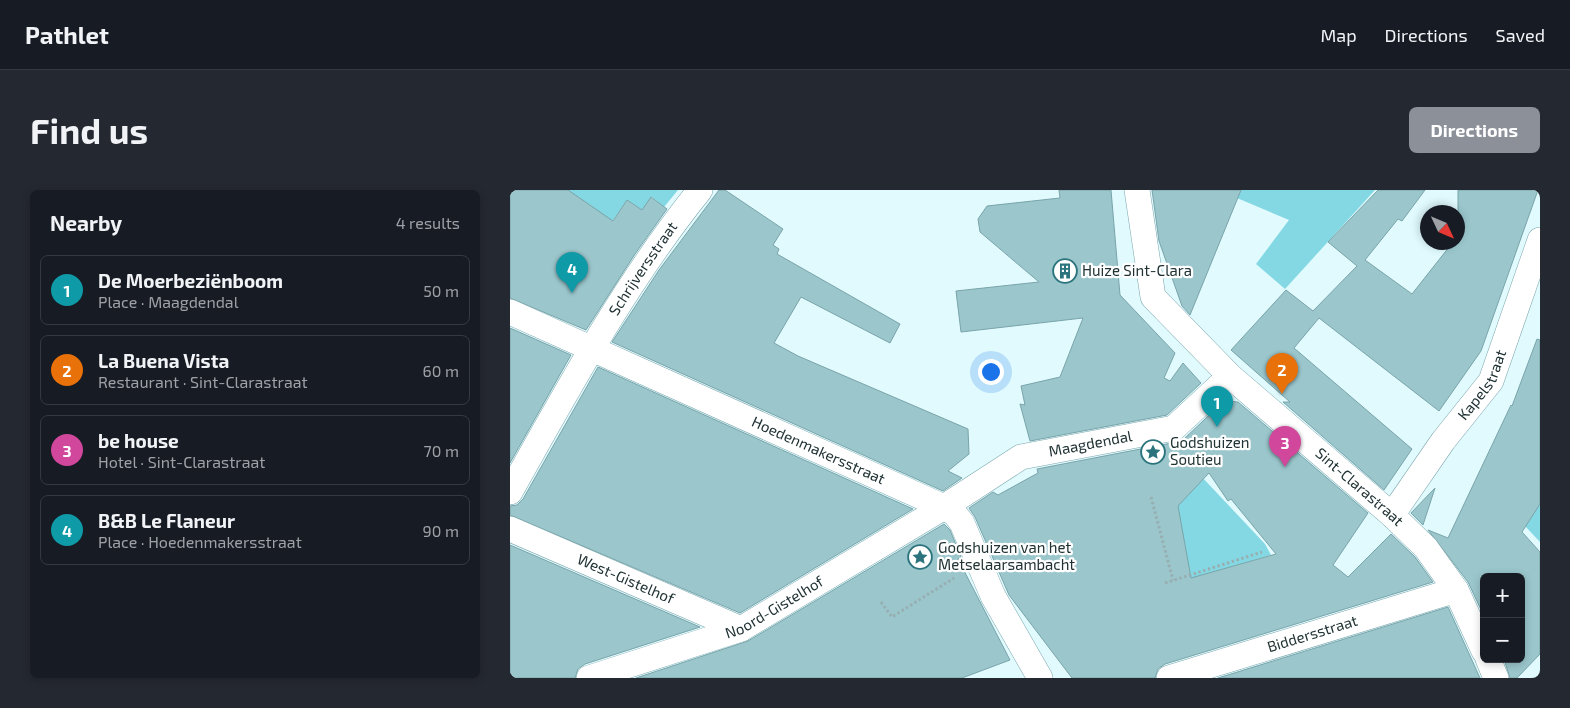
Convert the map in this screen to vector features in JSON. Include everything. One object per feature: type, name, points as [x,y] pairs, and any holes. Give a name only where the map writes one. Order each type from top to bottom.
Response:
[{"type":"street","name":"Schrijversstraat","points":[[510,492],[590,349],[669,228],[700,190]]},
{"type":"street","name":"Sint-Clarastraat","points":[[1137,190],[1153,297],[1230,376],[1392,515],[1426,548],[1456,590],[1480,642]]},
{"type":"street","name":"Kapelstraat","points":[[1392,515],[1443,441],[1491,381],[1540,240]]},
{"type":"street","name":"Hoedenmakersstraat","points":[[510,312],[944,507],[955,514],[962,523],[993,596],[1040,678]]},
{"type":"street","name":"Maagdendal","points":[[944,507],[1021,458],[1174,428],[1230,376]]},
{"type":"street","name":"Noord-Gistelhof","points":[[589,678],[741,629],[944,507]]},
{"type":"street","name":"West-Gistelhof","points":[[510,529],[741,629]]},
{"type":"street","name":"Biddersstraat","points":[[1169,678],[1456,590]]},
{"type":"street","points":[[1490,663],[1496,678]]},
{"type":"path","points":[[1151,497],[1173,580]]},
{"type":"path","points":[[1165,583],[1262,552]]},
{"type":"path","points":[[881,602],[892,617],[978,564]]},
{"type":"shaded area","points":[[568,190],[678,190],[664,207],[652,197],[642,210],[627,200],[611,223]]},
{"type":"shaded area","points":[[1241,190],[1375,190],[1285,289],[1256,264],[1289,220],[1237,198]]},
{"type":"shaded area","points":[[1184,458],[1265,544],[1271,555],[1163,587]]},
{"type":"shaded area","points":[[1540,498],[1540,542],[1525,526]]},
{"type":"building","points":[[510,190],[568,190],[613,221],[627,200],[642,210],[651,197],[667,209],[635,254],[586,330],[510,298]]},
{"type":"building","points":[[719,190],[725,190],[783,229],[773,245],[779,249],[777,254],[900,324],[890,343],[801,297],[774,343],[798,356],[968,429],[969,454],[948,471],[962,478],[943,491],[612,342],[659,270]]},
{"type":"building","points":[[1059,190],[1111,190],[1120,295],[1175,353],[1164,378],[1170,381],[1183,363],[1201,383],[1167,415],[1030,441],[1020,404],[1025,405],[1021,386],[1060,377],[1083,318],[961,332],[956,291],[1039,282],[980,232],[978,219],[987,206],[1060,198]]},
{"type":"building","points":[[1152,190],[1241,190],[1190,315],[1182,306],[1159,241]]},
{"type":"building","points":[[1378,190],[1425,190],[1402,221],[1398,219],[1365,260],[1412,294],[1447,250],[1465,250],[1465,205],[1458,205],[1458,190],[1538,190],[1481,351],[1439,411],[1319,318],[1294,348],[1412,449],[1384,490],[1283,402],[1290,402],[1231,350],[1286,290],[1313,311],[1357,266],[1328,242]]},
{"type":"building","points":[[510,328],[571,355],[510,463]]},
{"type":"building","points":[[1537,339],[1540,340],[1540,504],[1522,532],[1540,552],[1540,654],[1517,678],[1510,678],[1505,663],[1525,663],[1525,573],[1480,573],[1480,608],[1468,582],[1428,530],[1448,538],[1512,406]]},
{"type":"building","points":[[598,367],[913,509],[740,613],[510,515],[510,506],[517,505],[523,499]]},
{"type":"building","points":[[1224,401],[1238,402],[1368,513],[1333,565],[1348,577],[1391,534],[1415,557],[1433,582],[1165,664],[1158,669],[1155,678],[1072,678],[1009,595],[975,517],[969,508],[993,492],[998,495],[1038,473],[1037,469],[1177,442],[1184,439]],"holes":[[[1209,473],[1228,501],[1231,499],[1276,554],[1191,578],[1178,506]]]},
{"type":"building","points":[[1435,488],[1423,525],[1411,513]]},
{"type":"building","points":[[944,524],[950,530],[961,557],[958,559],[1010,660],[962,678],[636,678],[748,641]]},
{"type":"building","points":[[510,545],[700,627],[585,664],[578,669],[575,678],[510,678]]},
{"type":"building","points":[[1448,607],[1480,678],[1218,678]]},
{"type":"place","name":"Huize Sint-Clara","points":[[1065,271]]},
{"type":"place","name":"B&B Le Flaneur","points":[[572,293]]},
{"type":"place","name":"La Buena Vista","points":[[1282,394]]},
{"type":"place","name":"De Moerbeziënboom","points":[[1217,427]]},
{"type":"place","name":"Godshuizen Soutieu","points":[[1153,452]]},
{"type":"place","name":"be house","points":[[1285,467]]},
{"type":"place","name":"Godshuizen van het Metselaarsambacht","points":[[920,557]]}]
